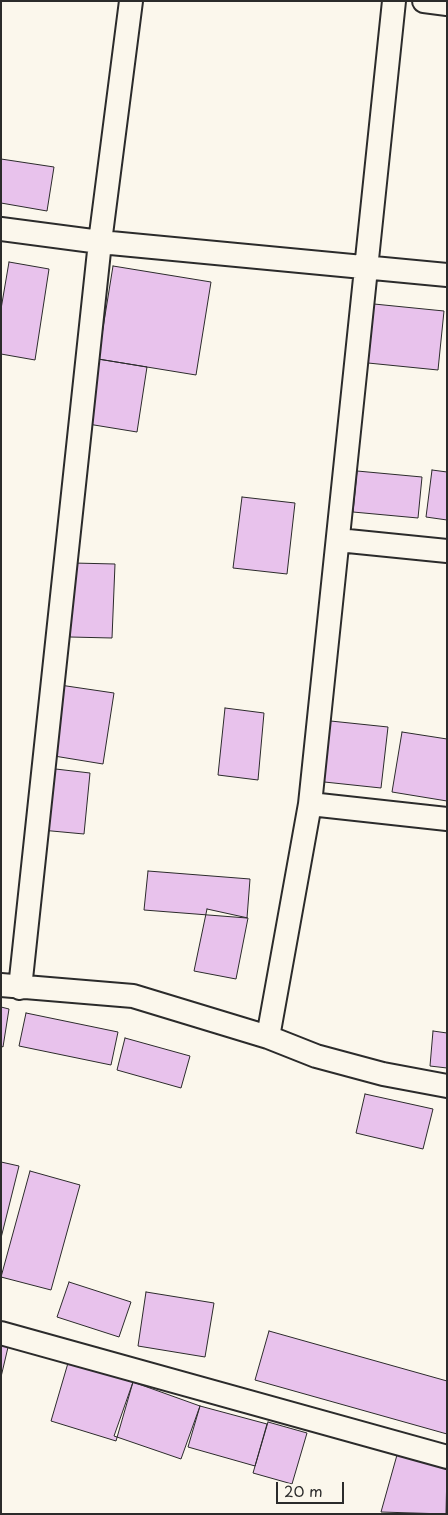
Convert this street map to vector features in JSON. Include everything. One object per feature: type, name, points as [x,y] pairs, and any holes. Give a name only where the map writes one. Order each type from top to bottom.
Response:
[{"type":"street","points":[[131,1],[10,987],[133,996],[268,1037],[316,1056],[384,1074],[447,1086]]},
{"type":"street","points":[[268,1037],[310,804],[394,1]]},
{"type":"street","points":[[424,1],[447,4]]},
{"type":"street","points":[[1,229],[100,242],[447,275]]},
{"type":"street","points":[[338,540],[447,551]]},
{"type":"street","points":[[310,804],[447,819]]},
{"type":"street","points":[[1,1333],[447,1457]]},
{"type":"building","points":[[1,159],[54,167],[47,211],[1,203]]},
{"type":"building","points":[[9,262],[49,269],[35,360],[1,354],[1,309]]},
{"type":"building","points":[[113,266],[211,282],[196,375],[98,359]]},
{"type":"building","points":[[374,304],[444,311],[438,370],[368,363]]},
{"type":"building","points":[[98,359],[147,367],[137,432],[88,424]]},
{"type":"building","points":[[432,470],[447,472],[447,520],[426,517]]},
{"type":"building","points":[[357,471],[422,477],[418,518],[353,512]]},
{"type":"building","points":[[242,497],[295,503],[287,574],[233,568]]},
{"type":"building","points":[[73,563],[115,564],[112,638],[70,637]]},
{"type":"building","points":[[53,684],[114,693],[103,764],[42,754]]},
{"type":"building","points":[[225,708],[264,713],[258,780],[218,775]]},
{"type":"building","points":[[321,720],[388,727],[381,788],[315,781]]},
{"type":"building","points":[[402,732],[447,739],[447,801],[392,792]]},
{"type":"building","points":[[47,768],[90,773],[84,834],[41,830]]},
{"type":"building","points":[[148,871],[250,879],[247,918],[144,910]]},
{"type":"building","points":[[207,909],[248,918],[236,979],[194,971]]},
{"type":"building","points":[[1,1007],[9,1009],[3,1047],[1,1046]]},
{"type":"building","points":[[26,1013],[118,1032],[111,1065],[19,1046]]},
{"type":"building","points":[[433,1031],[447,1033],[447,1068],[430,1066]]},
{"type":"building","points":[[125,1038],[190,1056],[181,1088],[117,1070]]},
{"type":"building","points":[[365,1094],[433,1109],[423,1149],[356,1133]]},
{"type":"building","points":[[1,1162],[19,1166],[1,1238]]},
{"type":"building","points":[[30,1171],[80,1185],[51,1290],[1,1277]]},
{"type":"building","points":[[69,1282],[131,1302],[119,1337],[57,1317]]},
{"type":"building","points":[[146,1292],[214,1303],[205,1357],[138,1346]]},
{"type":"building","points":[[269,1331],[447,1381],[447,1434],[255,1380]]},
{"type":"building","points":[[1,1341],[9,1343],[1,1377]]},
{"type":"building","points":[[68,1363],[133,1382],[116,1441],[51,1421]]},
{"type":"building","points":[[133,1382],[200,1406],[181,1459],[114,1436]]},
{"type":"building","points":[[200,1406],[267,1424],[255,1466],[188,1447]]},
{"type":"building","points":[[268,1422],[307,1433],[292,1484],[253,1473]]},
{"type":"building","points":[[397,1455],[447,1469],[446,1514],[381,1512]]}]
